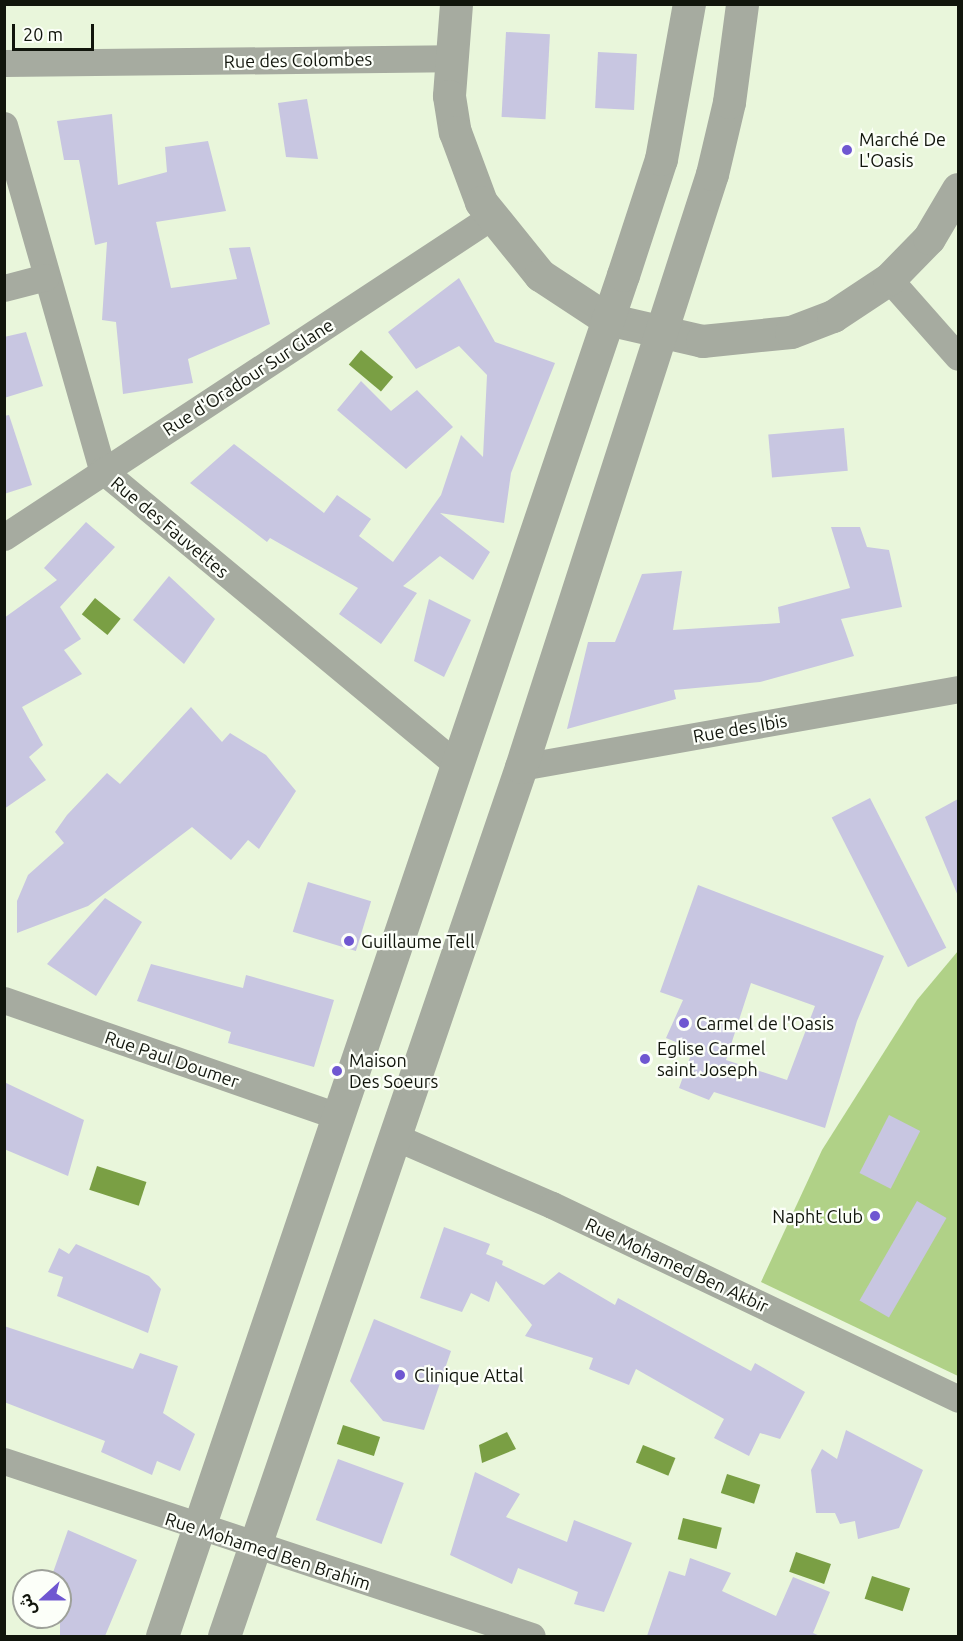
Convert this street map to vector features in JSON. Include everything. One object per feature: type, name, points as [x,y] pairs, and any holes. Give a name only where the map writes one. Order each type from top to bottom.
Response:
[{"type":"street","points":[[456,4],[448,58],[455,132],[491,217],[540,275],[607,319],[657,335],[735,341],[791,332],[832,316],[889,279],[929,238],[958,189]]},
{"type":"street","points":[[162,1636],[458,766],[661,159],[688,4]]},
{"type":"street","points":[[224,1636],[521,767],[657,335],[712,174],[729,102],[742,4]]},
{"type":"street","name":"Rue des Colombes","points":[[4,63],[448,58]]},
{"type":"street","name":"Rue des Fauvettes","points":[[4,125],[102,470],[458,766]]},
{"type":"street","name":"Rue d'Oradour Sur Glane","points":[[4,537],[102,470],[491,217]]},
{"type":"street","points":[[4,288],[46,278]]},
{"type":"street","points":[[889,279],[958,357]]},
{"type":"street","name":"Rue des Ibis","points":[[521,767],[958,689]]},
{"type":"street","name":"Rue Paul Doumer","points":[[4,1000],[339,1117]]},
{"type":"street","name":"Rue Mohamed Ben Akbir","points":[[393,1136],[552,1205],[958,1399]]},
{"type":"street","name":"Rue Mohamed Ben Brahim","points":[[4,1461],[254,1548],[532,1636]]},
{"type":"shaded area","points":[[361,350],[393,377],[381,392],[349,365]]},
{"type":"shaded area","points":[[95,598],[121,619],[107,635],[82,614]]},
{"type":"shaded area","name":"Napht Club","points":[[958,951],[958,1376],[761,1282],[822,1150],[917,1000]]},
{"type":"shaded area","points":[[97,1166],[146,1182],[139,1206],[89,1190]]},
{"type":"shaded area","points":[[343,1425],[380,1437],[374,1456],[337,1444]]},
{"type":"shaded area","points":[[507,1432],[516,1449],[482,1463],[479,1445]]},
{"type":"shaded area","points":[[643,1445],[675,1458],[668,1476],[636,1463]]},
{"type":"shaded area","points":[[727,1474],[760,1485],[754,1504],[721,1493]]},
{"type":"shaded area","points":[[683,1518],[722,1528],[716,1549],[678,1539]]},
{"type":"shaded area","points":[[796,1552],[831,1564],[824,1584],[789,1572]]},
{"type":"shaded area","points":[[872,1576],[910,1588],[903,1611],[865,1599]]},
{"type":"building","points":[[506,32],[550,34],[545,119],[502,117]]},
{"type":"building","points":[[598,52],[637,54],[634,110],[595,108]]},
{"type":"building","points":[[307,99],[318,159],[286,157],[278,103]]},
{"type":"building","points":[[112,114],[118,185],[167,172],[165,147],[208,141],[226,211],[156,222],[171,288],[237,279],[229,248],[250,247],[270,324],[188,359],[193,383],[123,394],[116,322],[102,320],[107,242],[95,245],[79,160],[64,160],[57,121]]},
{"type":"building","points":[[459,278],[495,342],[555,363],[511,473],[504,523],[440,513],[490,552],[473,580],[440,556],[403,586],[417,593],[381,644],[339,614],[358,588],[270,538],[267,542],[190,483],[234,444],[324,513],[337,495],[371,519],[359,536],[393,562],[441,495],[461,435],[483,457],[487,375],[459,346],[416,369],[388,332]]},
{"type":"building","points":[[26,332],[43,386],[4,398],[4,337]]},
{"type":"building","points":[[361,381],[391,411],[417,390],[453,427],[406,469],[337,410]]},
{"type":"building","points":[[9,415],[32,485],[4,494],[4,416]]},
{"type":"building","points":[[844,428],[848,471],[772,477],[768,435]]},
{"type":"building","points":[[86,522],[115,547],[60,607],[81,639],[64,650],[82,674],[22,707],[43,745],[29,757],[46,780],[4,809],[4,618],[57,580],[44,568]]},
{"type":"building","points":[[831,527],[860,527],[867,547],[889,550],[902,607],[841,619],[854,656],[760,682],[674,690],[676,699],[567,729],[588,642],[615,642],[642,574],[682,571],[673,630],[780,623],[778,607],[850,588]]},
{"type":"building","points":[[169,576],[215,619],[184,664],[133,620]]},
{"type":"building","points":[[429,599],[471,620],[444,677],[414,661]]},
{"type":"building","points":[[191,707],[222,742],[230,733],[266,755],[296,791],[259,849],[248,840],[231,860],[192,827],[88,906],[17,933],[17,901],[28,875],[64,843],[55,832],[67,815],[107,773],[120,784]]},
{"type":"building","points":[[870,798],[946,948],[908,967],[832,818]]},
{"type":"building","points":[[958,799],[958,896],[925,817]]},
{"type":"building","points":[[308,882],[371,901],[356,951],[293,932]]},
{"type":"building","points":[[698,885],[884,956],[857,1021],[825,1128],[714,1092],[709,1100],[679,1088],[693,1049],[666,1038],[683,1000],[660,992]],"holes":[[[751,983],[815,1006],[787,1080],[726,1060]]]},
{"type":"building","points":[[105,898],[142,922],[96,996],[47,964]]},
{"type":"building","points":[[151,964],[243,988],[246,975],[334,1000],[314,1067],[228,1043],[231,1032],[137,1001]]},
{"type":"building","points":[[4,1082],[84,1120],[68,1176],[4,1149]]},
{"type":"building","points":[[889,1115],[920,1131],[891,1189],[859,1173]]},
{"type":"building","points":[[917,1201],[946,1218],[889,1318],[860,1301]]},
{"type":"building","points":[[444,1227],[490,1244],[486,1254],[503,1261],[502,1265],[544,1285],[559,1272],[615,1305],[618,1298],[751,1371],[755,1363],[805,1392],[780,1439],[760,1433],[749,1456],[714,1438],[724,1419],[636,1369],[629,1385],[589,1369],[593,1358],[525,1336],[532,1325],[496,1281],[489,1302],[471,1293],[462,1312],[420,1298]]},
{"type":"building","points":[[76,1244],[149,1276],[161,1289],[148,1333],[57,1296],[63,1277],[48,1272],[59,1248],[69,1254]]},
{"type":"building","points":[[374,1319],[451,1351],[424,1430],[383,1421],[350,1381]]},
{"type":"building","points":[[4,1326],[133,1369],[140,1353],[178,1366],[163,1413],[195,1434],[180,1471],[157,1461],[152,1475],[101,1452],[105,1441],[4,1402]]},
{"type":"building","points":[[846,1430],[923,1470],[899,1528],[858,1539],[855,1521],[840,1524],[835,1513],[816,1513],[811,1470],[822,1449],[837,1459]]},
{"type":"building","points":[[338,1459],[404,1483],[382,1544],[316,1520]]},
{"type":"building","points":[[475,1472],[520,1494],[506,1517],[567,1542],[574,1520],[632,1543],[604,1612],[574,1604],[578,1592],[518,1568],[512,1584],[450,1555]]},
{"type":"building","points":[[68,1530],[137,1560],[105,1636],[60,1636],[60,1629],[72,1629],[72,1569],[54,1569]]},
{"type":"building","points":[[690,1558],[731,1573],[722,1591],[776,1616],[793,1577],[830,1592],[813,1633],[820,1636],[647,1636],[669,1571],[685,1576]]},
{"type":"place","name":"Marché De L'Oasis","points":[[847,150]]},
{"type":"place","name":"Guillaume Tell","points":[[349,941]]},
{"type":"place","name":"Carmel de l'Oasis","points":[[684,1023]]},
{"type":"place","name":"Eglise Carmel saint Joseph","points":[[645,1059]]},
{"type":"place","name":"Maison Des Soeurs","points":[[337,1071]]},
{"type":"place","name":"Napht Club","points":[[875,1216]]},
{"type":"place","name":"Clinique Attal","points":[[400,1375]]}]
